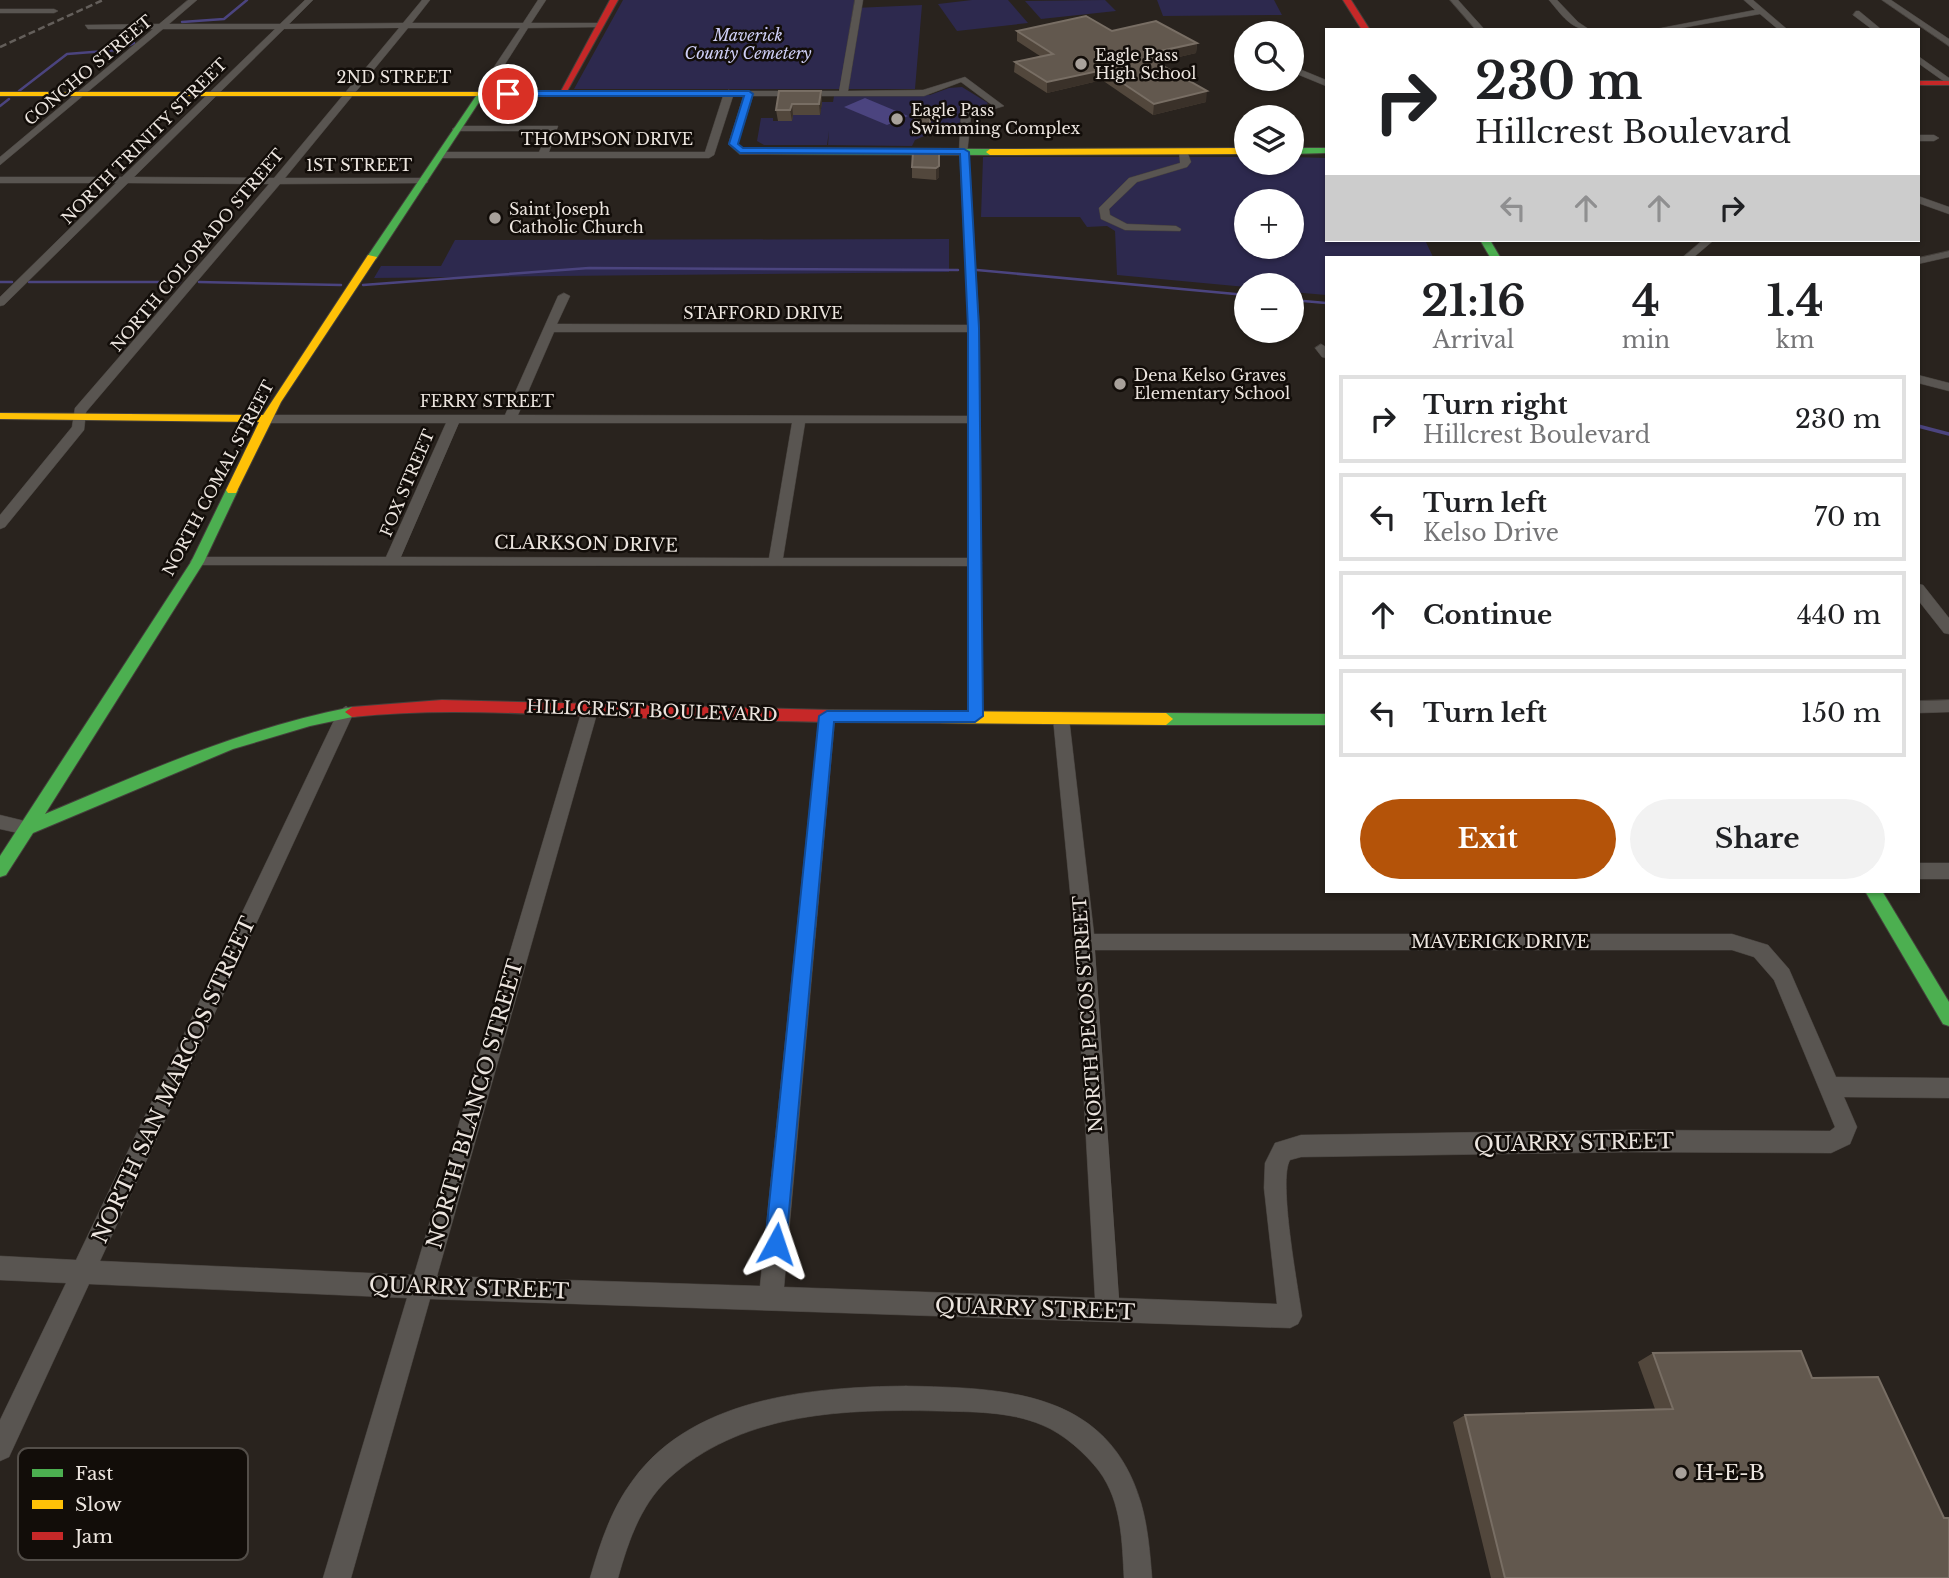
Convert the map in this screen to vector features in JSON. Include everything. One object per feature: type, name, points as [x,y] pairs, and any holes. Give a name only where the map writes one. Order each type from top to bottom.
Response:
[{"type":"street","name":"CONCHO STREET","points":[[0,162],[193,0]]},
{"type":"street","name":"NORTH TRINITY STREET","points":[[0,303],[128,181],[309,0]]},
{"type":"street","name":"NORTH COLORADO STREET","points":[[0,524],[79,427],[80,411],[350,95],[426,0]]},
{"type":"street","name":"NORTH COMAL STREET","points":[[0,870],[197,562],[275,402],[542,0]]},
{"type":"street","points":[[562,93],[614,0]]},
{"type":"street","points":[[843,93],[859,0]]},
{"type":"street","points":[[1347,0],[1365,28]]},
{"type":"street","points":[[1454,0],[1480,28]]},
{"type":"street","points":[[1552,0],[1582,28]]},
{"type":"street","points":[[1748,0],[1782,28]]},
{"type":"street","points":[[1886,0],[1949,43]]},
{"type":"street","points":[[0,11],[54,10]]},
{"type":"street","points":[[1666,28],[1762,11]]},
{"type":"street","points":[[1856,13],[1875,28]]},
{"type":"street","points":[[88,27],[600,25]]},
{"type":"street","points":[[1920,61],[1949,83]]},
{"type":"street","points":[[1304,74],[1325,83]]},
{"type":"street","name":"2ND STREET","points":[[0,94],[924,93],[962,79],[999,107],[966,114],[964,152]]},
{"type":"street","points":[[1920,83],[1949,83]]},
{"type":"street","name":"THOMPSON DRIVE","points":[[441,155],[709,155],[729,93]]},
{"type":"street","points":[[749,94],[733,144],[740,151],[1234,151]]},
{"type":"street","points":[[457,129],[555,128],[542,155]]},
{"type":"street","points":[[1920,138],[1934,138]]},
{"type":"street","points":[[1176,229],[1125,227],[1105,217],[1104,208],[1133,180],[1184,165],[1186,162],[1182,151]]},
{"type":"street","points":[[1304,151],[1325,151]]},
{"type":"street","points":[[964,152],[974,328],[975,716]]},
{"type":"street","name":"1ST STREET","points":[[0,180],[423,181]]},
{"type":"street","points":[[1920,200],[1947,209]]},
{"type":"street","points":[[1689,256],[1707,242]]},
{"type":"street","points":[[1920,261],[1949,254]]},
{"type":"street","points":[[510,419],[564,296]]},
{"type":"street","name":"STAFFORD DRIVE","points":[[551,328],[974,328]]},
{"type":"street","points":[[1920,380],[1949,387]]},
{"type":"street","name":"FERRY STREET","points":[[0,416],[267,419],[974,419]]},
{"type":"street","points":[[775,563],[799,418]]},
{"type":"street","name":"FOX STREET","points":[[392,561],[454,419]]},
{"type":"street","name":"CLARKSON DRIVE","points":[[197,562],[975,563]]},
{"type":"street","points":[[1920,592],[1949,629]]},
{"type":"street","name":"HILLCREST BOULEVARD","points":[[27,828],[191,760],[286,727],[346,712],[380,708],[466,705],[689,715],[1325,720]]},
{"type":"street","points":[[1920,707],[1949,706]]},
{"type":"street","name":"NORTH BLANCO STREET","points":[[337,1578],[590,710]]},
{"type":"street","name":"NORTH SAN MARCOS STREET","points":[[0,1448],[346,712]]},
{"type":"street","points":[[771,1299],[827,716]]},
{"type":"street","name":"NORTH PECOS STREET","points":[[1061,718],[1085,943],[1108,1311]]},
{"type":"street","points":[[0,822],[27,828]]},
{"type":"street","points":[[1920,871],[1949,870]]},
{"type":"street","points":[[1874,893],[1949,1018]]},
{"type":"street","name":"MAVERICK DRIVE","points":[[1085,943],[1732,942],[1761,951],[1782,975],[1830,1087]]},
{"type":"street","points":[[1830,1087],[1949,1088]]},
{"type":"street","name":"QUARRY STREET","points":[[0,1268],[422,1287],[1290,1316],[1275,1188],[1276,1163],[1283,1151],[1301,1146],[1628,1141],[1831,1142],[1842,1136],[1846,1127],[1830,1087]]},
{"type":"street","points":[[604,1578],[614,1541],[632,1502],[649,1479],[667,1462],[698,1440],[740,1421],[769,1412],[810,1404],[910,1398],[983,1400],[1024,1406],[1048,1414],[1080,1435],[1109,1464],[1123,1487],[1134,1527],[1138,1578]]},
{"type":"green space","name":"Maverick County Cemetery","points":[[623,0],[856,0],[854,8],[922,5],[915,89],[574,89]]},
{"type":"green space","points":[[1008,0],[1028,23],[957,31],[938,4]]},
{"type":"green space","points":[[1105,0],[1116,11],[1041,19],[1025,1]]},
{"type":"green space","points":[[1157,0],[1274,0],[1282,15],[1163,16]]},
{"type":"green space","name":"Eagle Pass Swimming Complex","points":[[962,87],[988,103],[963,113],[962,127],[950,125],[915,140],[912,146],[828,145],[829,131],[827,145],[764,145],[757,141],[761,118],[791,121],[793,115],[820,115],[822,102],[833,102],[834,96],[930,95],[949,88]]},
{"type":"green space","points":[[983,157],[1234,157],[1234,175],[1304,175],[1304,157],[1325,158],[1325,242],[1426,242],[1433,256],[1325,256],[1325,295],[1304,293],[1304,273],[1234,273],[1234,286],[1117,275],[1115,231],[1107,226],[1087,227],[1080,217],[981,217]]},
{"type":"green space","points":[[949,239],[949,272],[374,278],[381,266],[441,266],[455,240]]},
{"type":"shaded area","points":[[865,98],[908,116],[887,125],[844,107]]},
{"type":"building","name":"Eagle Pass High School","points":[[1086,16],[1112,31],[1156,21],[1197,43],[1151,53],[1162,60],[1156,62],[1207,91],[1154,104],[1103,70],[1047,82],[1015,62],[1053,54],[1017,31]]},
{"type":"building","points":[[779,91],[821,91],[819,104],[792,104],[790,110],[776,110]]},
{"type":"building","points":[[930,112],[930,126],[912,126],[917,113]]},
{"type":"building","points":[[913,152],[939,152],[939,166],[912,167]]},
{"type":"building","name":"H-E-B","points":[[1801,1351],[1812,1378],[1878,1377],[1944,1518],[1949,1518],[1949,1578],[1505,1578],[1465,1415],[1673,1409],[1653,1353]]},
{"type":"waterway","points":[[182,22],[224,19],[247,0]]},
{"type":"waterway","points":[[19,91],[67,54],[118,50],[134,43]]},
{"type":"waterway","points":[[0,106],[9,99]]},
{"type":"waterway","points":[[363,285],[589,268],[958,270]]},
{"type":"waterway","points":[[977,270],[1234,294]]},
{"type":"waterway","points":[[0,282],[12,282]]},
{"type":"waterway","points":[[29,282],[180,282]]},
{"type":"waterway","points":[[199,282],[341,285]]},
{"type":"waterway","points":[[1304,301],[1325,303]]},
{"type":"waterway","points":[[1920,427],[1949,434]]},
{"type":"railway","points":[[0,47],[103,0]]},
{"type":"traffic: fast","points":[[477,94],[749,94],[733,144],[740,151],[990,152]]},
{"type":"traffic: fast","points":[[372,257],[481,94]]},
{"type":"traffic: fast","points":[[1304,151],[1325,151]]},
{"type":"traffic: fast","points":[[1486,242],[1494,256]]},
{"type":"traffic: fast","points":[[0,870],[197,562],[232,490]]},
{"type":"traffic: fast","points":[[27,828],[227,745],[310,720],[352,712]]},
{"type":"traffic: fast","points":[[1166,719],[1325,720]]},
{"type":"traffic: fast","points":[[1874,893],[1949,1018]]},
{"type":"traffic: slow","points":[[0,94],[477,94]]},
{"type":"traffic: slow","points":[[990,152],[1234,151]]},
{"type":"traffic: slow","points":[[964,152],[974,328],[974,420]]},
{"type":"traffic: slow","points":[[232,490],[275,402],[372,257]]},
{"type":"traffic: slow","points":[[0,416],[267,419]]},
{"type":"traffic: slow","points":[[830,716],[1166,719]]},
{"type":"traffic: jam","points":[[562,93],[614,0]]},
{"type":"traffic: jam","points":[[1347,0],[1365,28]]},
{"type":"traffic: jam","points":[[1920,83],[1949,83]]},
{"type":"traffic: jam","points":[[974,420],[975,716]]},
{"type":"traffic: jam","points":[[352,712],[412,706],[472,706],[830,716]]},
{"type":"place","name":"Eagle Pass High School","points":[[1081,64]]},
{"type":"place","name":"Eagle Pass Swimming Complex","points":[[897,119]]},
{"type":"place","name":"Saint Joseph Catholic Church","points":[[495,218]]},
{"type":"place","name":"Dena Kelso Graves Elementary School","points":[[1120,384]]},
{"type":"place","name":"H-E-B","points":[[1681,1473]]},
{"type":"route","points":[[508,94],[749,94],[733,144],[740,151],[964,152],[974,328],[975,716],[827,716],[776,1244]]}]
